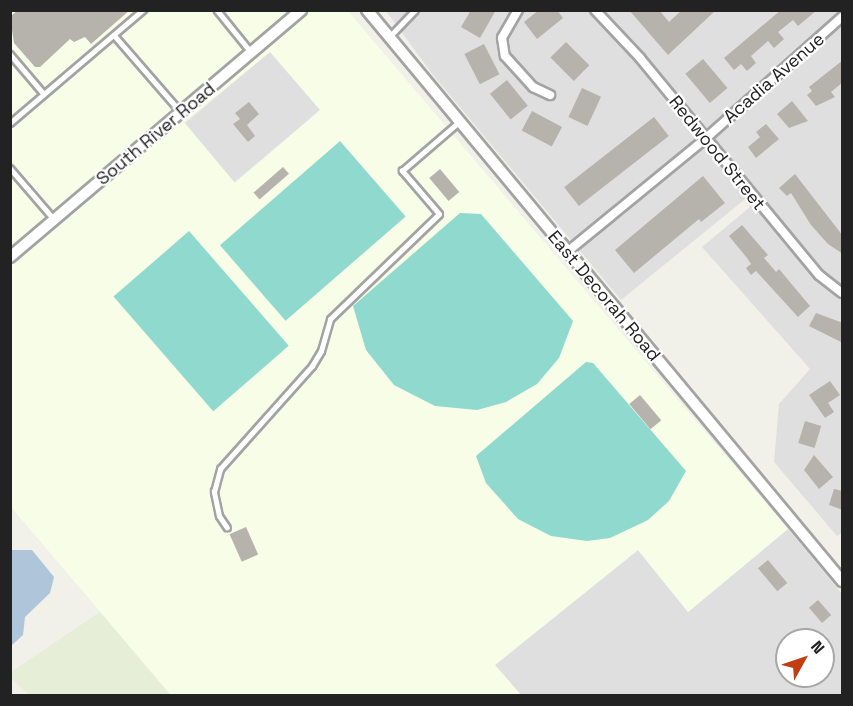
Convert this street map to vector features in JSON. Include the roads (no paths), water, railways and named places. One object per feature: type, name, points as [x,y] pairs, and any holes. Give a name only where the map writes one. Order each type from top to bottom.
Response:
[{"type":"street","name":"South River Road","points":[[10,256],[301,10]]},
{"type":"street","name":"East Decorah Road","points":[[367,10],[843,581]]},
{"type":"street","points":[[518,10],[502,39],[506,56],[533,87],[550,95]]},
{"type":"street","name":"Redwood Street","points":[[595,10],[819,275],[843,293]]},
{"type":"street","name":"Acadia Avenue","points":[[567,252],[705,139],[843,17]]},
{"type":"lane","points":[[10,123],[142,10]]},
{"type":"lane","points":[[217,10],[251,52]]},
{"type":"lane","points":[[389,37],[415,10]]},
{"type":"lane","points":[[114,35],[182,112]]},
{"type":"lane","points":[[10,54],[44,94]]},
{"type":"lane","points":[[227,528],[219,516],[214,492],[220,469],[312,366],[321,351],[330,319],[440,214],[402,171],[459,122]]},
{"type":"lane","points":[[10,168],[54,219]]}]
